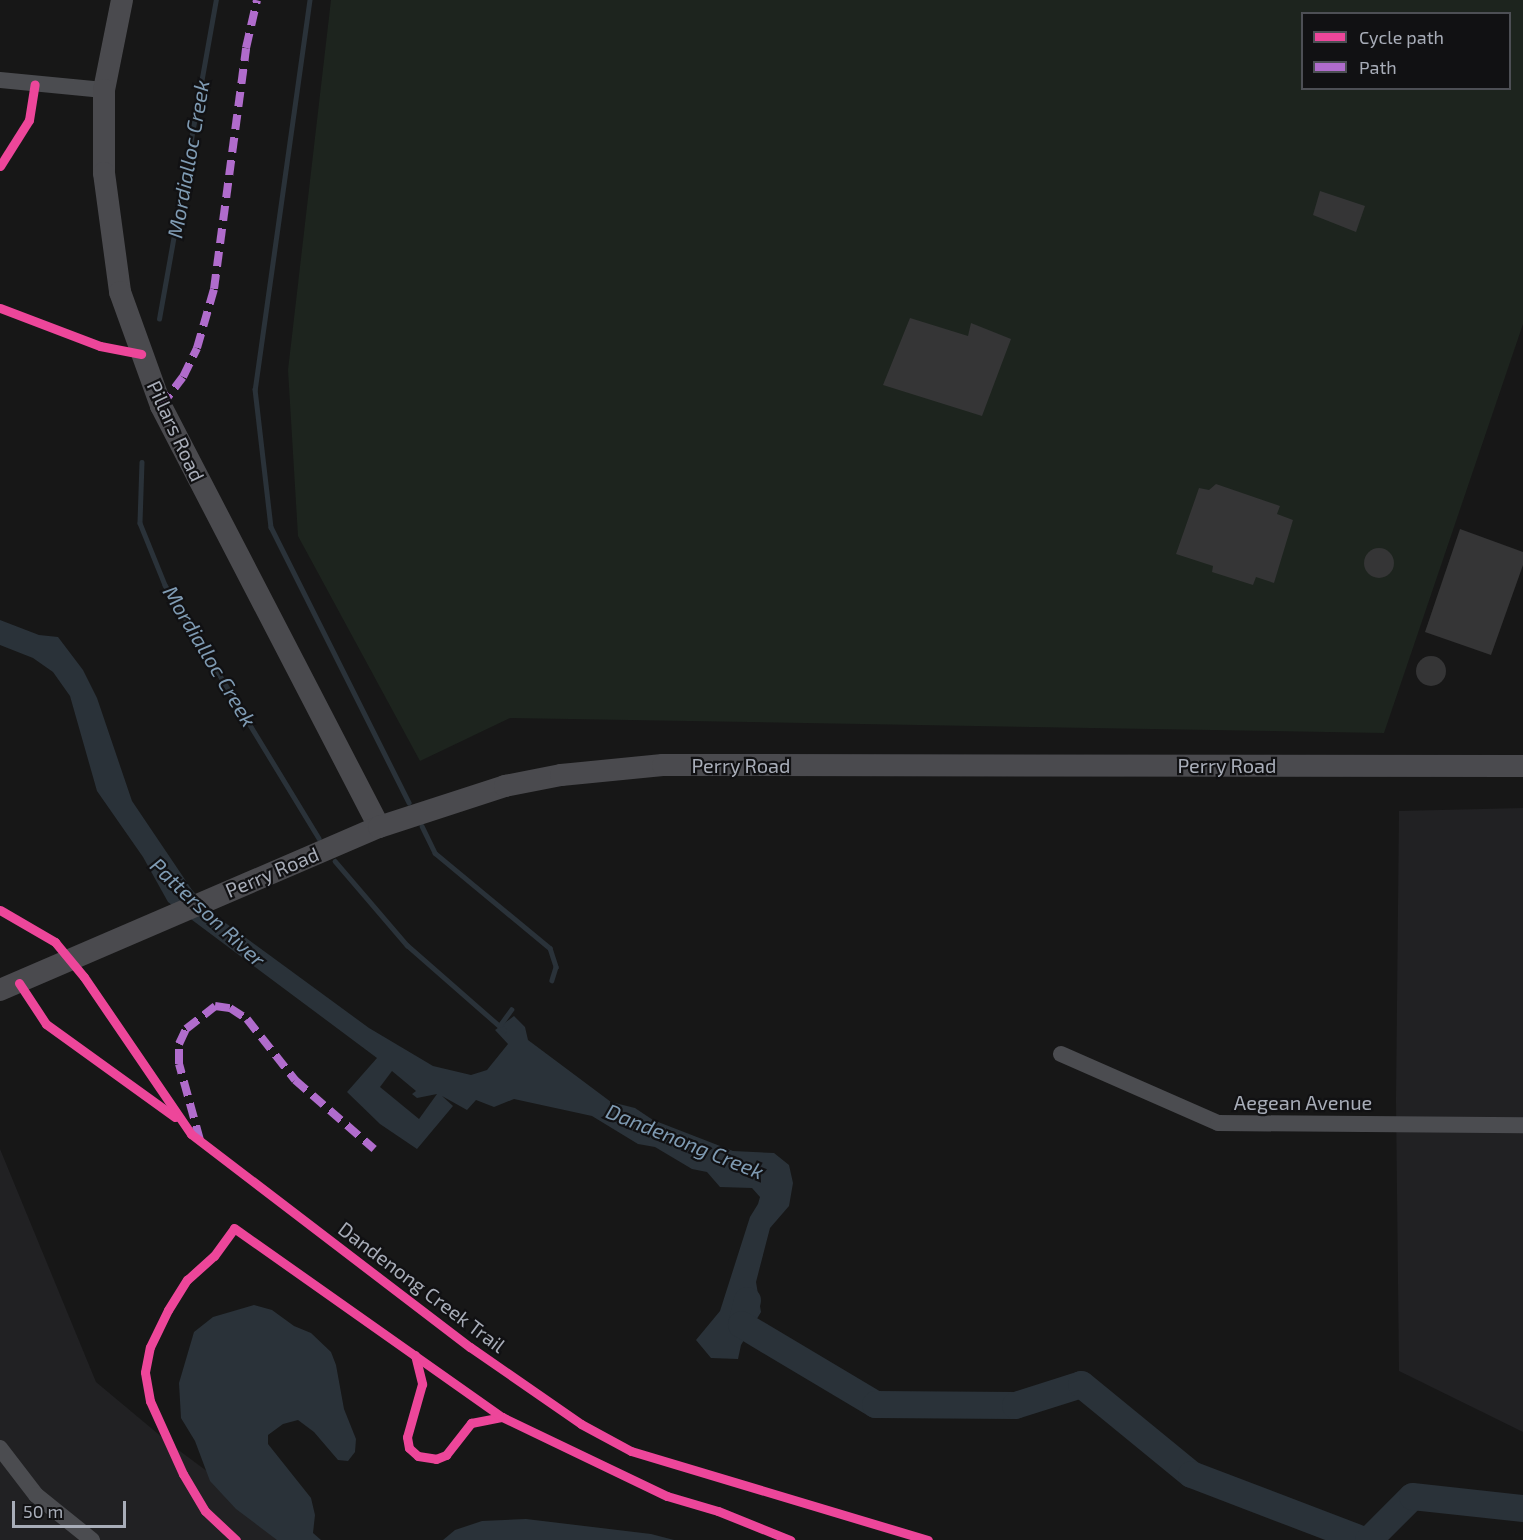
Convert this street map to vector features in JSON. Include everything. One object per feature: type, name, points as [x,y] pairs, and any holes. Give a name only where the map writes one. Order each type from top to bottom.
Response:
[{"type":"main road","name":"Pillars Road","points":[[122,0],[104,90],[104,172],[111,246],[120,292],[137,344],[189,463],[379,826]]},
{"type":"main road","name":"Perry Road","points":[[0,990],[379,826],[505,786],[570,773],[640,766],[1523,766]]},
{"type":"street","points":[[0,80],[104,90]]},
{"type":"street","name":"Aegean Avenue","points":[[1061,1054],[1218,1123],[1523,1125]]},
{"type":"street","points":[[0,1448],[36,1496],[92,1540]]},
{"type":"shaded area","points":[[331,0],[1523,0],[1523,324],[1384,733],[510,718],[420,761],[298,536],[288,370]]},
{"type":"shaded area","points":[[1523,808],[1523,1432],[1399,1371],[1396,1101],[1399,811]]},
{"type":"shaded area","points":[[0,1149],[96,1382],[169,1443],[300,1540],[0,1540]]},
{"type":"water","name":"Patterson River","points":[[0,620],[39,635],[58,637],[83,670],[97,698],[132,801],[192,890],[216,916],[369,1028],[433,1066],[471,1075],[487,1070],[508,1044],[495,1030],[514,1016],[525,1027],[528,1040],[611,1102],[635,1108],[653,1120],[733,1151],[774,1153],[789,1165],[793,1183],[789,1206],[770,1228],[756,1282],[761,1312],[741,1345],[738,1359],[711,1358],[696,1340],[720,1311],[750,1217],[760,1197],[752,1188],[720,1187],[707,1172],[692,1169],[655,1147],[638,1144],[592,1116],[514,1099],[494,1107],[476,1100],[467,1110],[442,1096],[453,1106],[417,1149],[380,1124],[347,1092],[377,1058],[168,902],[143,857],[97,791],[70,696],[53,672],[33,658],[0,645]],"holes":[[[392,1071],[416,1091],[412,1094],[417,1098],[437,1094],[419,1119],[380,1087]]]},
{"type":"water","points":[[254,1305],[272,1310],[294,1326],[311,1333],[331,1352],[336,1365],[344,1409],[356,1439],[355,1452],[348,1461],[338,1460],[314,1432],[298,1420],[283,1424],[268,1435],[268,1444],[311,1498],[315,1515],[313,1533],[321,1540],[277,1540],[236,1509],[210,1481],[195,1441],[181,1418],[179,1383],[194,1332],[213,1317]]},
{"type":"water","points":[[526,1519],[651,1534],[674,1540],[443,1540],[455,1530],[482,1521]]},
{"type":"building","points":[[1320,191],[1365,206],[1356,232],[1313,215]]},
{"type":"building","points":[[910,318],[968,336],[971,323],[1011,339],[982,416],[883,385]]},
{"type":"building","points":[[1216,484],[1280,506],[1277,514],[1293,520],[1274,583],[1256,577],[1253,585],[1212,572],[1213,566],[1176,554],[1199,488],[1209,490]]},
{"type":"building","points":[[1460,529],[1523,552],[1523,565],[1491,655],[1425,632]]},
{"type":"building","points":[[1379,548],[1390,552],[1394,563],[1390,574],[1379,578],[1368,574],[1364,563],[1368,552]]},
{"type":"building","points":[[1431,656],[1442,660],[1446,671],[1442,682],[1431,686],[1420,682],[1416,671],[1420,660]]},
{"type":"waterway","name":"Mordialloc Creek","points":[[159,319],[216,0]]},
{"type":"waterway","points":[[310,0],[255,389],[271,527],[409,802]]},
{"type":"waterway","name":"Mordialloc Creek","points":[[142,462],[140,523],[165,585],[319,838]]},
{"type":"waterway","points":[[422,826],[435,853],[550,948],[556,967],[552,980]]},
{"type":"waterway","name":"Mordialloc Creek","points":[[335,861],[407,945],[504,1030]]},
{"type":"waterway","points":[[500,1025],[511,1010]]},
{"type":"waterway","name":"Dandenong Creek","points":[[747,1300],[741,1324],[875,1404],[1015,1405],[1081,1384],[1191,1474],[1364,1540]]},
{"type":"waterway","name":"Dandenong Creek","points":[[1368,1540],[1412,1496],[1523,1508]]},
{"type":"marked path","points":[[161,406],[183,377],[197,348],[214,289],[246,48],[257,0]]},
{"type":"marked path","points":[[200,1140],[179,1064],[179,1044],[186,1029],[215,1006],[230,1008],[247,1019],[295,1080],[374,1149]]},
{"type":"cycle path","points":[[0,166],[29,120],[35,84]]},
{"type":"cycle path","points":[[0,308],[100,346],[141,354]]},
{"type":"cycle path","name":"Dandenong Creek Trail","points":[[0,910],[55,942],[84,977],[191,1134],[470,1347],[581,1424],[631,1451],[928,1540]]},
{"type":"cycle path","points":[[19,983],[46,1024],[175,1117]]},
{"type":"cycle path","points":[[236,1540],[205,1511],[183,1474],[150,1401],[145,1372],[150,1347],[168,1310],[187,1280],[214,1256],[234,1228],[502,1417],[667,1496],[718,1511],[790,1540]]},
{"type":"cycle path","points":[[415,1355],[422,1384],[407,1437],[409,1448],[418,1456],[436,1459],[446,1455],[471,1423],[502,1417]]}]
